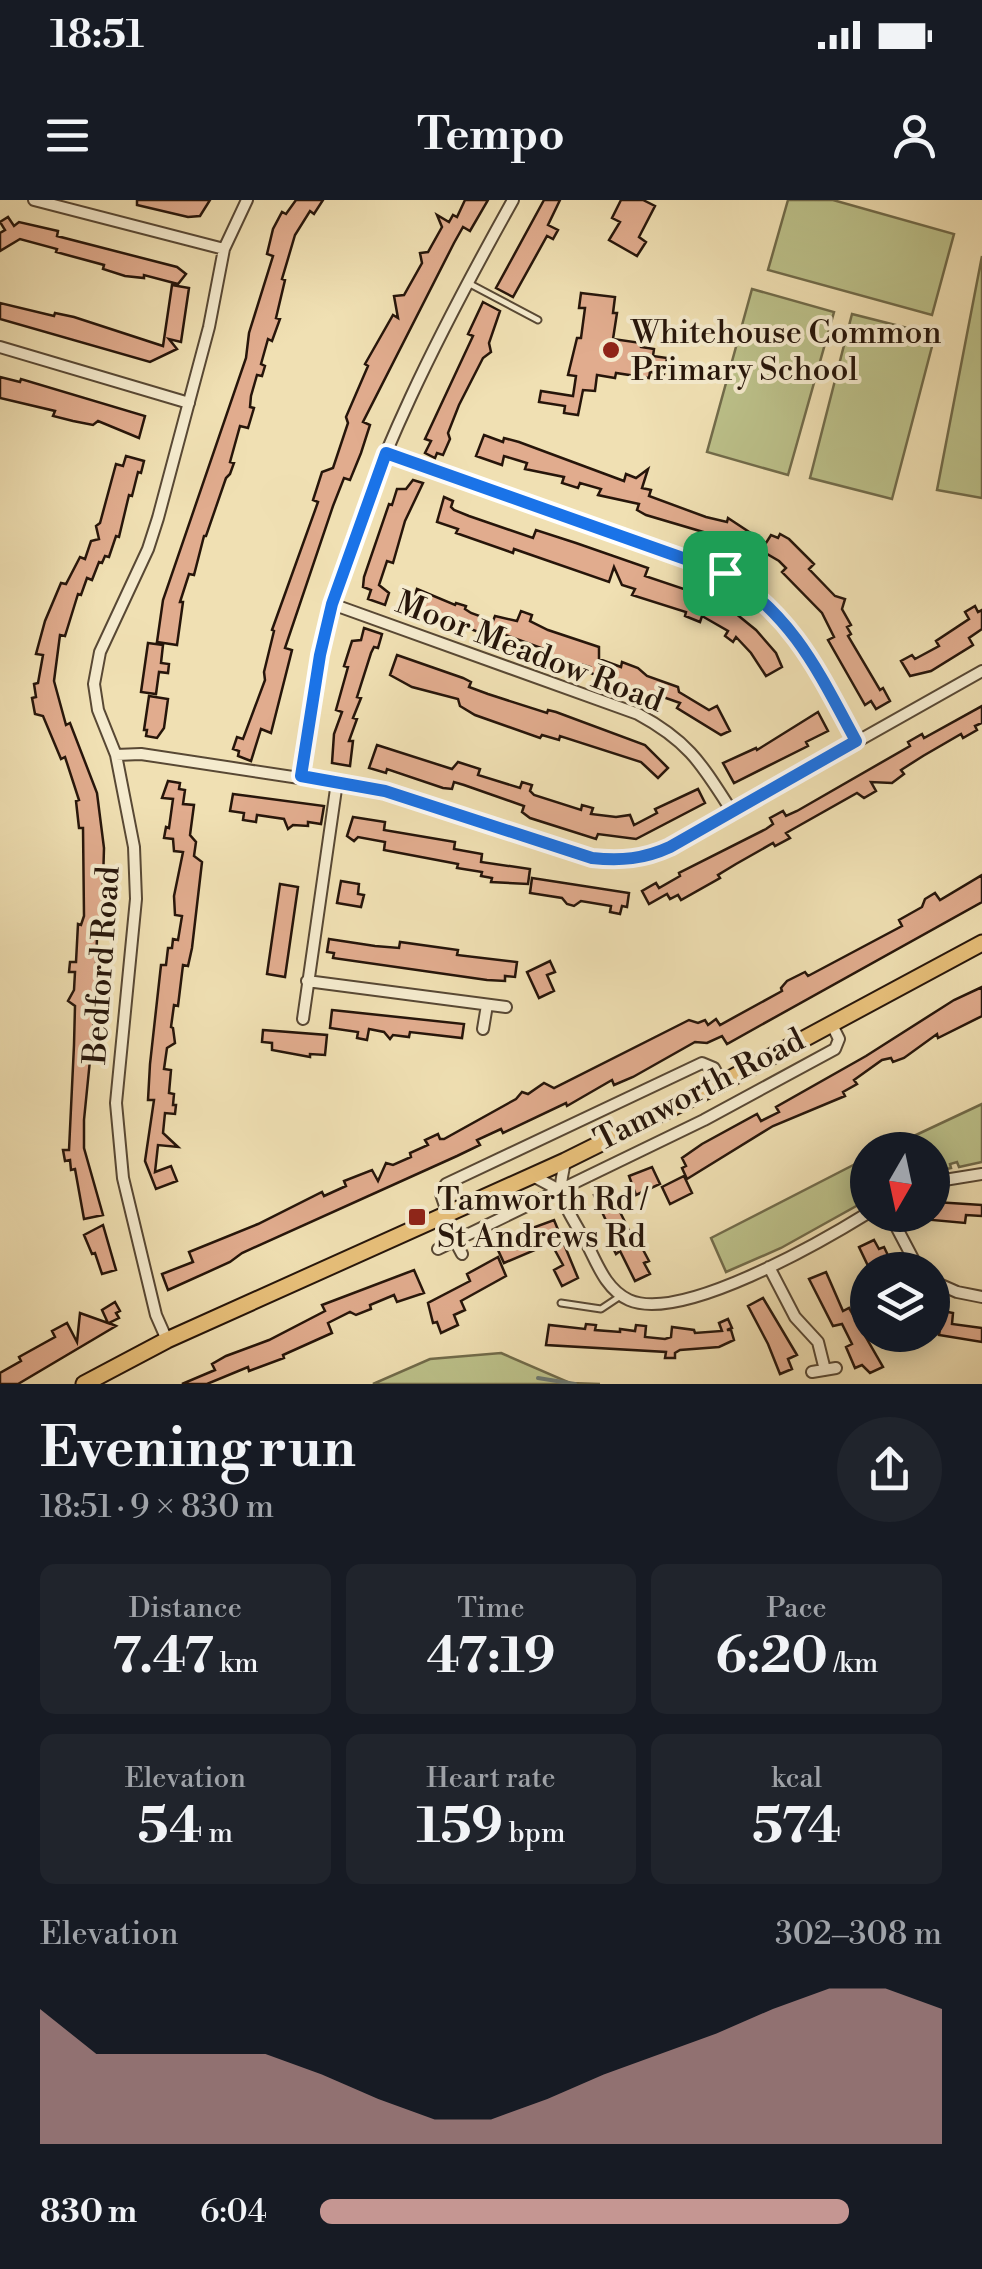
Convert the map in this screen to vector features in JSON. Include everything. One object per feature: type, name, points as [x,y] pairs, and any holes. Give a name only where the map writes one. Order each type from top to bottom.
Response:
[{"type":"main road","name":"Tamworth Road","points":[[84,1384],[108,1378],[167,1340],[566,1161],[722,1083],[982,943]]},
{"type":"street","points":[[34,200],[224,249]]},
{"type":"street","points":[[84,212],[87,200]]},
{"type":"street","name":"Bedford Road","points":[[167,1340],[156,1315],[118,1150],[118,1074],[136,899],[134,847],[116,755],[95,696],[96,662],[148,549],[189,403],[224,249],[247,200]]},
{"type":"street","points":[[301,776],[332,604],[386,453],[421,373],[513,200]]},
{"type":"street","points":[[0,347],[189,403]]},
{"type":"street","points":[[386,453],[725,573],[764,600],[789,626],[856,741]]},
{"type":"street","name":"Moor Meadow Road","points":[[332,604],[598,698],[653,722],[686,745],[733,813]]},
{"type":"street","points":[[116,755],[142,754],[385,791],[592,858],[618,860],[652,856],[982,671]]},
{"type":"street","points":[[303,1020],[337,782]]},
{"type":"street","points":[[307,981],[506,1007]]},
{"type":"street","points":[[483,1030],[487,1005]]},
{"type":"street","name":"Tamworth Road","points":[[438,1249],[738,1103],[835,1049],[840,1038],[832,1025]]},
{"type":"street","name":"Tamworth Road","points":[[448,1214],[441,1194],[446,1184],[696,1065],[710,1064],[722,1083]]},
{"type":"street","points":[[566,1161],[561,1191],[602,1276],[620,1295],[641,1304],[671,1303],[769,1268],[850,1224]]},
{"type":"street","points":[[950,1179],[982,1174]]},
{"type":"street","points":[[533,1176],[561,1191]]},
{"type":"street","points":[[455,1241],[462,1254]]},
{"type":"street","points":[[769,1268],[795,1317],[818,1342],[831,1369],[812,1372]]},
{"type":"street","points":[[950,1289],[982,1297]]},
{"type":"lane","points":[[467,282],[538,320]]},
{"type":"lane","points":[[562,1303],[601,1309],[620,1295]]},
{"type":"green space","points":[[788,200],[833,200],[954,234],[932,315],[768,270]]},
{"type":"green space","points":[[982,256],[982,498],[937,490]]},
{"type":"green space","points":[[752,289],[834,312],[788,475],[707,452]]},
{"type":"green space","points":[[852,314],[935,335],[892,499],[810,478]]},
{"type":"green space","points":[[982,1104],[982,1162],[959,1167],[957,1162],[950,1164],[950,1132],[922,1132]]},
{"type":"green space","points":[[850,1167],[850,1209],[781,1248],[726,1272],[711,1238]]},
{"type":"green space","points":[[501,1353],[570,1383],[600,1384],[373,1384],[430,1359]]},
{"type":"building","points":[[137,200],[210,200],[200,216],[188,217],[137,205]]},
{"type":"building","points":[[296,200],[323,200],[314,214],[310,211],[295,235],[282,279],[285,280],[276,318],[280,319],[272,341],[268,339],[262,376],[257,375],[248,428],[240,426],[230,462],[234,463],[204,536],[194,575],[189,574],[180,602],[177,645],[157,642],[163,600],[246,358],[249,333],[273,256],[267,254],[273,229],[282,212],[286,214]]},
{"type":"building","points":[[465,200],[488,200],[470,231],[463,227],[363,422],[370,425],[361,453],[350,480],[344,478],[333,506],[285,648],[292,650],[271,733],[261,729],[251,761],[238,756],[239,751],[233,749],[237,737],[243,739],[265,680],[272,630],[318,502],[313,500],[322,472],[333,468],[348,423],[346,417],[368,366],[365,364],[393,315],[398,318],[394,296],[404,295],[422,263],[420,253],[428,252],[442,227],[437,215],[449,222],[453,215],[457,217]]},
{"type":"building","points":[[544,200],[560,200],[548,225],[558,230],[553,239],[547,236],[513,297],[496,288]]},
{"type":"building","points":[[621,200],[643,200],[655,206],[639,237],[646,242],[637,256],[609,240],[620,222],[612,218]]},
{"type":"building","points":[[8,217],[14,226],[19,222],[58,231],[57,236],[177,267],[186,274],[178,284],[144,275],[125,276],[103,269],[104,265],[20,239],[0,251],[0,233],[5,230],[0,222]]},
{"type":"building","points":[[172,285],[189,288],[181,342],[169,339],[177,349],[150,362],[0,319],[0,303],[74,317],[163,346]]},
{"type":"building","points":[[581,293],[615,297],[613,339],[641,343],[641,347],[654,349],[653,356],[667,358],[664,374],[650,372],[649,378],[616,373],[615,378],[597,375],[595,391],[583,390],[578,415],[564,413],[565,406],[539,402],[541,391],[573,396],[576,376],[568,375],[577,338],[581,338],[585,308],[579,308]]},
{"type":"building","points":[[483,302],[500,311],[489,343],[491,352],[483,358],[459,405],[443,455],[437,453],[435,458],[425,453],[431,441],[425,439],[473,336],[468,334]]},
{"type":"building","points":[[0,377],[20,382],[21,379],[145,416],[139,438],[98,421],[93,425],[73,421],[53,416],[55,411],[0,398]]},
{"type":"building","points":[[484,435],[503,442],[504,438],[519,442],[624,481],[626,474],[636,478],[648,469],[642,488],[651,490],[649,496],[706,517],[727,522],[728,518],[766,543],[771,535],[789,539],[814,564],[809,569],[835,596],[845,599],[842,609],[851,625],[847,627],[851,634],[848,636],[890,701],[876,709],[871,701],[865,705],[828,640],[834,637],[822,613],[782,572],[786,568],[779,561],[767,554],[764,559],[737,542],[646,515],[637,510],[639,504],[598,495],[601,489],[580,483],[578,488],[562,483],[564,477],[525,469],[527,463],[504,456],[502,465],[476,456]]},
{"type":"building","points":[[126,456],[144,461],[141,473],[138,472],[132,496],[129,495],[119,537],[116,536],[109,557],[99,562],[92,580],[87,578],[65,636],[60,635],[54,681],[66,725],[70,723],[97,793],[104,848],[84,1120],[84,1148],[103,1215],[84,1219],[75,1169],[71,1170],[70,1160],[65,1161],[63,1150],[69,1150],[74,1045],[75,1006],[68,1001],[74,990],[75,972],[69,972],[70,962],[76,962],[78,924],[84,916],[83,828],[79,828],[79,800],[65,757],[61,759],[43,716],[35,714],[32,698],[36,697],[34,684],[38,683],[43,655],[36,654],[45,621],[61,583],[66,584],[80,557],[85,559],[91,541],[99,539],[96,526],[116,464],[123,466]]},
{"type":"building","points":[[413,480],[423,483],[405,521],[393,563],[387,561],[379,585],[389,593],[385,605],[368,599],[371,590],[363,587],[364,577],[389,504],[392,505],[397,489],[406,489]]},
{"type":"building","points":[[444,497],[453,501],[454,510],[469,516],[533,538],[536,530],[576,543],[648,568],[645,576],[699,594],[721,610],[724,604],[756,630],[776,653],[782,667],[766,676],[736,637],[733,642],[725,636],[728,631],[702,616],[700,622],[685,616],[686,612],[632,595],[635,589],[622,585],[614,567],[609,582],[456,533],[458,529],[437,522]]},
{"type":"building","points":[[417,589],[466,606],[471,613],[493,621],[495,616],[517,621],[521,611],[532,615],[530,621],[548,630],[599,647],[599,659],[638,668],[647,676],[678,687],[679,692],[709,710],[717,706],[730,731],[721,735],[677,708],[680,703],[588,672],[590,667],[543,653],[544,649],[495,631],[492,637],[411,607]]},
{"type":"building","points":[[975,606],[978,612],[982,610],[982,629],[969,638],[973,645],[931,671],[910,676],[901,661],[912,655],[915,659],[939,646],[936,641],[969,619],[965,612]]},
{"type":"building","points":[[364,628],[382,634],[378,648],[374,647],[371,653],[357,697],[361,698],[349,741],[353,741],[350,766],[332,763],[334,734],[342,712],[336,710],[348,667],[344,666],[352,641],[361,640]]},
{"type":"building","points":[[148,643],[163,645],[161,663],[169,664],[168,673],[159,672],[156,694],[141,692]]},
{"type":"building","points":[[397,655],[463,678],[471,682],[469,687],[488,694],[547,713],[556,712],[645,745],[668,768],[658,778],[641,762],[560,736],[559,740],[542,735],[540,738],[475,715],[460,706],[458,699],[412,687],[390,675]]},
{"type":"building","points":[[149,696],[168,699],[164,728],[157,738],[146,736],[144,730]]},
{"type":"building","points":[[982,706],[982,723],[975,726],[977,730],[963,738],[961,734],[923,756],[901,770],[904,774],[892,783],[871,782],[876,791],[864,798],[857,793],[786,833],[790,838],[736,864],[681,900],[678,895],[670,899],[667,894],[649,904],[642,891],[656,883],[659,888],[679,873],[766,829],[773,824],[770,818],[783,811],[786,816],[797,811],[910,746],[908,742],[922,734],[924,738]]},
{"type":"building","points":[[818,712],[828,731],[806,742],[808,746],[734,783],[723,763],[757,750]]},
{"type":"building","points":[[377,745],[452,769],[458,762],[480,769],[478,775],[520,788],[522,782],[532,785],[530,791],[534,795],[581,810],[582,805],[593,808],[591,814],[630,815],[634,825],[657,813],[655,809],[698,789],[705,803],[636,839],[598,834],[596,839],[530,818],[522,812],[524,806],[464,785],[454,782],[452,789],[443,788],[387,769],[386,773],[369,768]]},
{"type":"building","points":[[168,781],[180,783],[179,789],[185,790],[183,804],[194,805],[190,835],[196,842],[194,856],[202,862],[192,948],[188,966],[183,965],[178,1006],[174,1005],[171,1027],[175,1043],[167,1048],[164,1069],[171,1070],[169,1093],[174,1094],[176,1105],[175,1114],[165,1113],[163,1133],[178,1147],[158,1145],[155,1172],[171,1166],[177,1181],[156,1189],[145,1161],[154,1100],[148,1100],[150,1064],[161,965],[166,965],[173,939],[178,940],[182,916],[175,915],[174,896],[183,852],[174,851],[173,839],[164,838],[173,799],[162,798]]},
{"type":"building","points":[[233,794],[324,806],[321,824],[308,822],[308,826],[293,825],[288,829],[284,819],[257,815],[256,822],[243,820],[244,813],[230,811]]},
{"type":"building","points":[[353,817],[385,822],[384,830],[455,842],[454,849],[482,854],[481,862],[530,869],[528,884],[491,882],[492,878],[481,876],[482,872],[457,868],[458,864],[384,850],[385,842],[358,837],[354,841],[347,836]]},
{"type":"building","points":[[982,875],[982,902],[727,1044],[722,1036],[707,1043],[695,1042],[633,1077],[614,1085],[612,1080],[567,1106],[566,1103],[503,1133],[501,1129],[477,1140],[480,1145],[168,1290],[162,1274],[193,1262],[189,1252],[322,1192],[324,1196],[346,1186],[344,1181],[372,1170],[378,1181],[386,1163],[393,1165],[411,1157],[410,1153],[428,1145],[425,1140],[438,1134],[444,1139],[522,1092],[528,1094],[544,1083],[554,1088],[689,1020],[705,1020],[708,1025],[716,1019],[720,1025],[782,991],[787,981],[805,972],[808,976],[902,926],[899,920],[922,907],[925,899],[935,893],[940,900]]},
{"type":"building","points":[[532,878],[629,893],[627,907],[622,906],[620,914],[610,912],[611,906],[581,901],[574,906],[562,898],[530,893]]},
{"type":"building","points":[[341,881],[359,884],[358,894],[364,895],[361,907],[337,903]]},
{"type":"building","points":[[280,884],[298,887],[285,977],[267,974]]},
{"type":"building","points":[[329,939],[399,948],[400,942],[458,950],[457,955],[517,962],[515,977],[487,980],[333,958],[334,953],[327,952]]},
{"type":"building","points":[[550,961],[555,972],[547,975],[554,991],[539,998],[527,972]]},
{"type":"building","points":[[982,987],[982,1016],[938,1038],[937,1034],[904,1058],[882,1060],[854,1080],[857,1084],[843,1092],[845,1096],[773,1126],[687,1179],[682,1158],[702,1144],[757,1114],[761,1121],[779,1112],[776,1107]]},
{"type":"building","points":[[332,1010],[464,1024],[462,1038],[410,1032],[409,1037],[393,1035],[390,1039],[384,1032],[369,1029],[367,1040],[357,1038],[358,1032],[330,1028]]},
{"type":"building","points":[[263,1030],[327,1035],[325,1055],[310,1057],[272,1050],[272,1043],[262,1042]]},
{"type":"building","points":[[652,1167],[660,1184],[636,1195],[629,1176]]},
{"type":"building","points":[[684,1176],[692,1193],[670,1204],[662,1187]]},
{"type":"building","points":[[608,1188],[637,1246],[640,1244],[649,1261],[644,1263],[650,1274],[635,1281],[620,1251],[616,1254],[611,1244],[607,1231],[610,1229],[594,1195]]},
{"type":"building","points":[[950,1203],[982,1205],[982,1216],[966,1215],[965,1223],[950,1222]]},
{"type":"building","points":[[554,1220],[578,1278],[562,1286],[554,1270],[563,1265],[551,1243],[504,1263],[498,1250],[530,1235],[527,1230]]},
{"type":"building","points":[[103,1225],[116,1270],[102,1274],[84,1235]]},
{"type":"building","points":[[874,1240],[886,1252],[861,1252],[859,1247]]},
{"type":"building","points":[[498,1257],[506,1276],[461,1301],[465,1310],[454,1315],[458,1325],[441,1333],[437,1322],[433,1323],[428,1303],[470,1281],[467,1274]]},
{"type":"building","points":[[414,1270],[424,1293],[397,1302],[394,1295],[356,1315],[350,1312],[328,1323],[332,1333],[283,1355],[284,1358],[207,1384],[182,1384],[215,1370],[212,1364],[226,1356],[269,1340],[325,1311],[322,1305]]},
{"type":"building","points":[[826,1272],[843,1311],[850,1310],[850,1340],[842,1324],[833,1326],[809,1279]]},
{"type":"building","points":[[763,1298],[797,1355],[788,1359],[792,1369],[780,1374],[748,1306]]},
{"type":"building","points":[[115,1302],[119,1318],[109,1323],[116,1326],[18,1384],[0,1384],[0,1373],[55,1337],[52,1331],[67,1323],[77,1342],[80,1313],[108,1323],[102,1310]]},
{"type":"building","points":[[950,1312],[952,1324],[982,1328],[982,1342],[950,1337]]},
{"type":"building","points":[[728,1319],[732,1328],[727,1330],[731,1330],[734,1340],[719,1347],[680,1350],[675,1358],[665,1358],[666,1352],[546,1345],[549,1325],[585,1329],[586,1324],[596,1325],[595,1330],[620,1332],[635,1331],[636,1325],[646,1326],[645,1337],[665,1339],[671,1337],[672,1327],[695,1333],[722,1331],[719,1323]]},
{"type":"building","points":[[850,1345],[850,1352],[874,1352],[883,1367],[870,1373],[862,1365],[855,1368],[846,1347]]},
{"type":"waterway","points":[[538,1378],[575,1384]]},
{"type":"place","name":"Whitehouse Common Primary School","points":[[611,350]]},
{"type":"place","name":"Tamworth Rd / St Andrews Rd","points":[[417,1217]]},
{"type":"route","points":[[386,453],[725,573],[764,600],[789,626],[856,741],[652,856],[592,858],[385,791],[301,776],[332,604],[386,453]]}]
